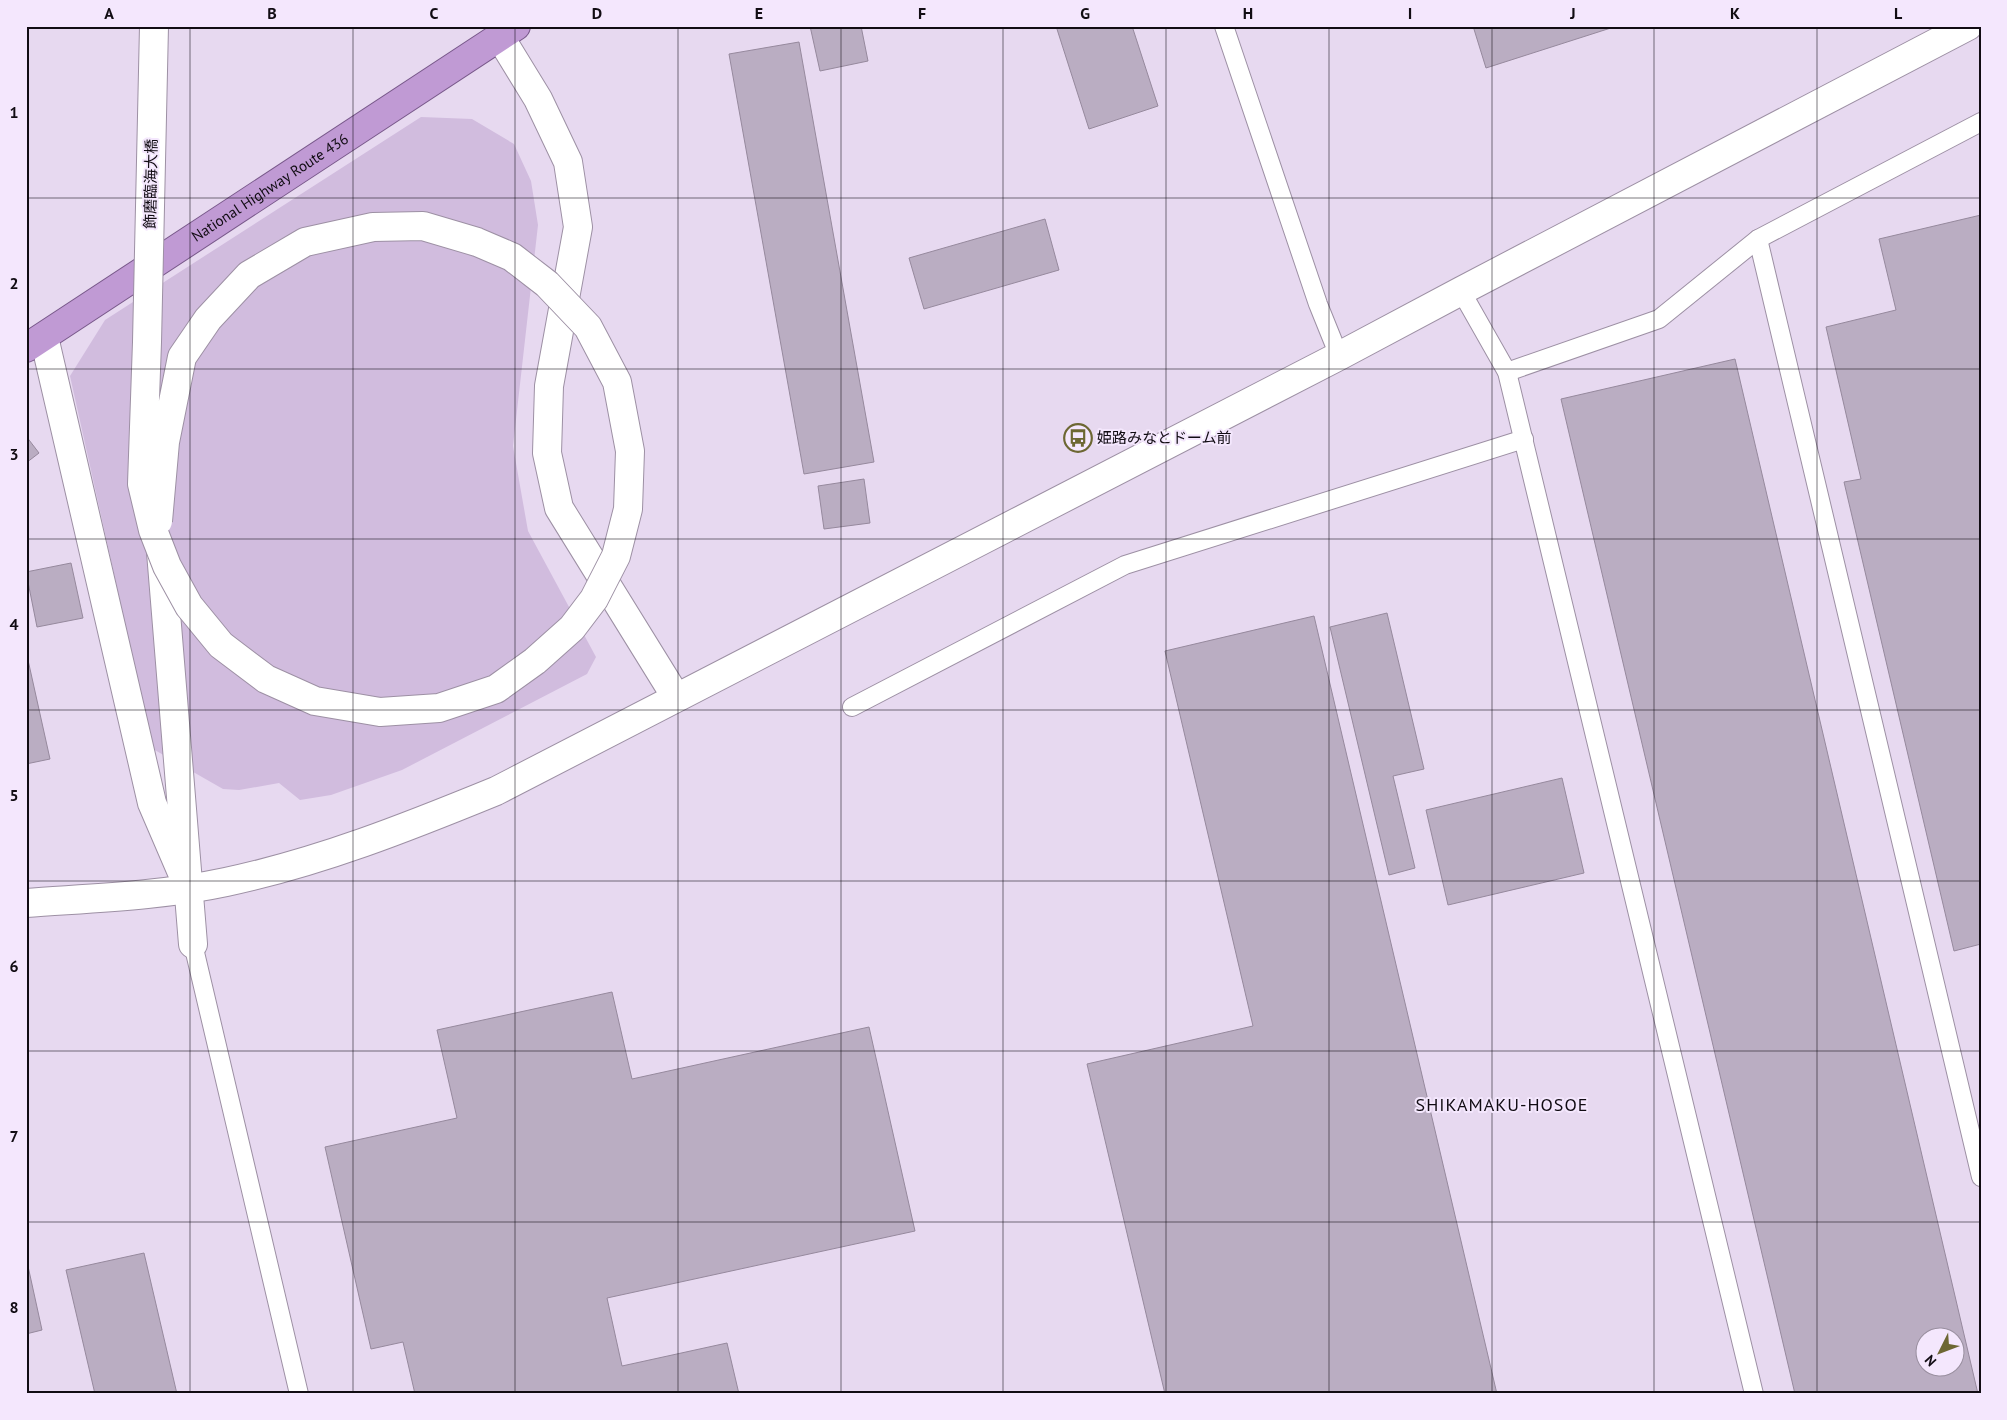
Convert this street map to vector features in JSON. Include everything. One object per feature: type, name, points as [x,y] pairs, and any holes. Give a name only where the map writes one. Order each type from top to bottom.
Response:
[{"type":"highway","name":"National Highway Route 436","points":[[35,342],[508,32]]},
{"type":"street","name":"飾磨臨海大橋","points":[[154,26],[142,484],[153,530],[167,566],[189,606],[221,645],[266,679],[315,701],[380,712],[439,708],[496,688],[535,661],[572,628],[594,598],[616,556],[628,509],[630,451],[617,382],[588,327],[547,284],[512,257],[477,242],[423,226],[373,227],[305,242],[250,275],[208,319],[182,357],[165,442],[158,521],[188,888],[193,944]]},
{"type":"street","points":[[26,903],[142,894],[225,882],[338,852],[417,824],[496,791],[1339,356],[1968,26]]},
{"type":"street","points":[[508,32],[568,162],[578,227],[550,386],[547,453],[559,508],[676,697]]},
{"type":"street","points":[[35,342],[152,803],[188,888]]},
{"type":"lane","points":[[1224,26],[1318,304],[1339,356]]},
{"type":"lane","points":[[1507,372],[1659,319],[1758,239],[1981,122]]},
{"type":"lane","points":[[1758,239],[1981,1177]]},
{"type":"lane","points":[[1460,291],[1507,372],[1754,1394]]},
{"type":"lane","points":[[852,708],[1125,565],[1524,439]]},
{"type":"lane","points":[[193,944],[298,1394]]},
{"type":"shaded area","points":[[421,117],[472,119],[514,144],[531,181],[538,225],[513,446],[528,531],[596,657],[587,674],[402,770],[331,795],[300,800],[279,783],[239,790],[223,789],[153,749],[70,376],[105,320]]},
{"type":"building","points":[[810,26],[861,26],[868,61],[820,71]]},
{"type":"building","points":[[1056,26],[1132,26],[1158,106],[1089,129]]},
{"type":"building","points":[[1473,26],[1617,26],[1486,68]]},
{"type":"building","points":[[799,42],[874,462],[804,474],[729,54]]},
{"type":"building","points":[[1981,215],[1981,944],[1954,951],[1844,482],[1861,479],[1826,327],[1896,310],[1879,239]]},
{"type":"building","points":[[1045,219],[1059,270],[924,309],[909,258]]},
{"type":"building","points":[[1735,359],[1963,1328],[1914,1328],[1914,1378],[1964,1378],[1964,1334],[1978,1394],[1795,1394],[1561,399]]},
{"type":"building","points":[[26,436],[39,453],[26,463]]},
{"type":"building","points":[[864,479],[870,523],[824,529],[818,486]]},
{"type":"building","points":[[71,563],[83,618],[37,627],[26,572]]},
{"type":"building","points":[[1387,613],[1424,769],[1393,776],[1415,868],[1389,875],[1330,627]]},
{"type":"building","points":[[1314,616],[1497,1394],[1165,1394],[1087,1064],[1253,1026],[1165,651]]},
{"type":"building","points":[[26,651],[50,759],[26,764]]},
{"type":"building","points":[[1562,778],[1584,873],[1448,905],[1426,810]]},
{"type":"building","points":[[612,992],[632,1079],[869,1027],[915,1231],[607,1298],[622,1366],[727,1343],[739,1394],[415,1394],[403,1342],[371,1349],[325,1147],[457,1118],[437,1030]]},
{"type":"building","points":[[144,1253],[177,1394],[95,1394],[66,1270]]},
{"type":"building","points":[[26,1257],[42,1330],[26,1334]]},
{"type":"place","name":"姫路みなとドーム前","points":[[1078,438]]},
{"type":"district","name":"SHIKAMAKU-HOSOE","points":[[1502,1105]]}]
